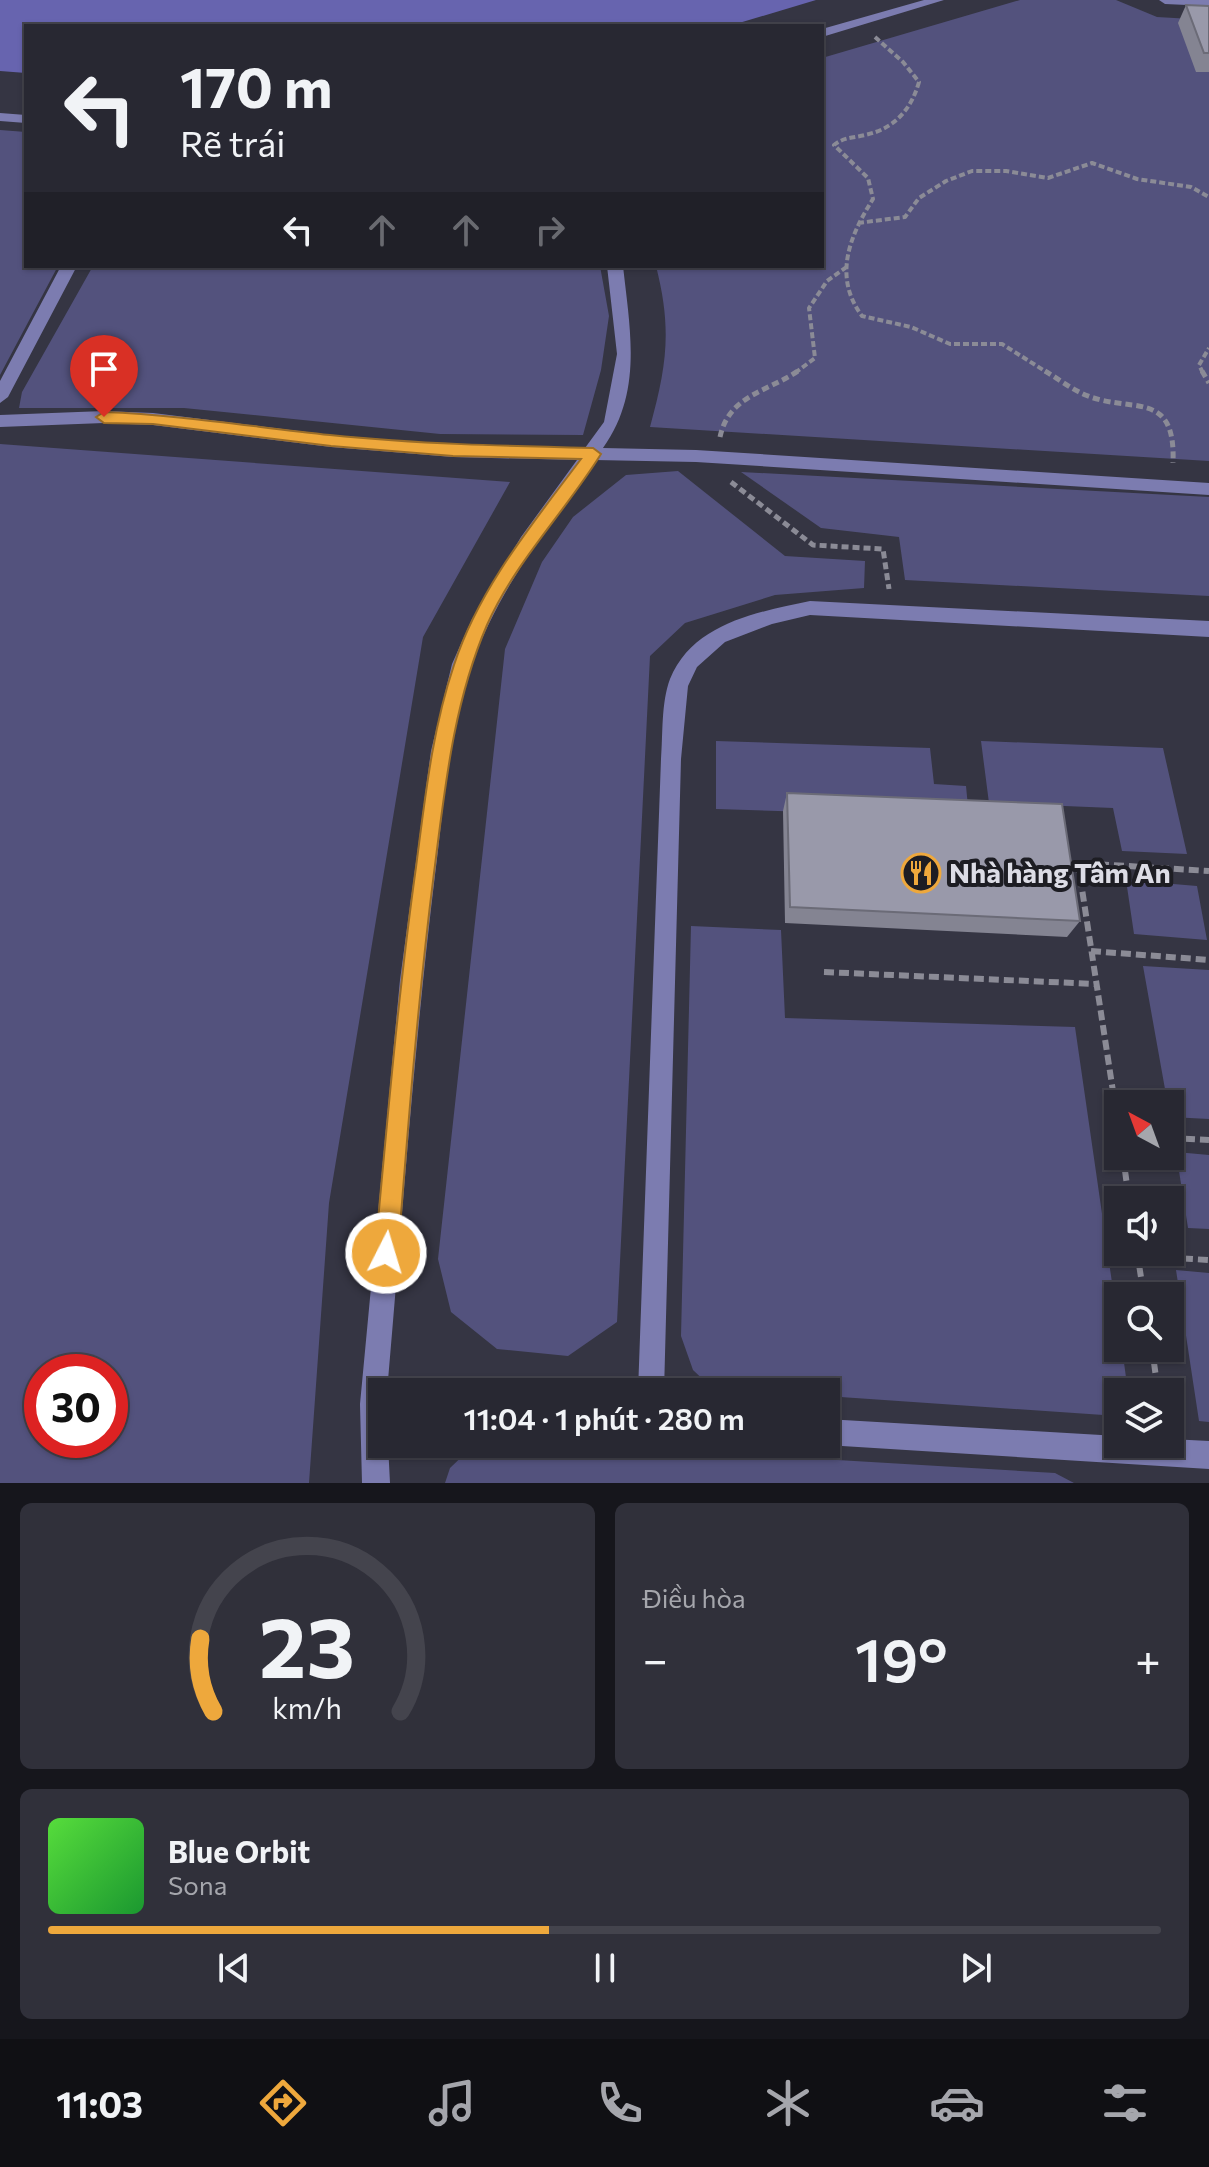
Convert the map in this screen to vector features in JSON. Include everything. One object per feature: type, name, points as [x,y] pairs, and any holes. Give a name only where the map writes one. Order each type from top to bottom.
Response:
[{"type":"street","points":[[824,32],[938,0]]},
{"type":"street","points":[[1165,0],[1209,2]]},
{"type":"street","points":[[0,117],[24,119]]},
{"type":"street","points":[[0,397],[68,268]]},
{"type":"street","points":[[379,1378],[411,980],[441,751],[462,664],[481,619],[527,542],[593,454],[612,423],[625,354],[615,268]]},
{"type":"street","points":[[0,421],[104,417],[153,419],[331,441],[423,448],[696,456],[1209,489]]},
{"type":"street","points":[[651,1378],[671,759],[680,680],[706,644],[746,622],[810,608],[1209,629]]},
{"type":"street","points":[[840,1433],[1209,1455]]},
{"type":"street","points":[[376,1458],[376,1483]]},
{"type":"path","points":[[859,23],[903,62],[919,82],[914,103],[891,126],[863,136],[842,138],[834,145],[868,178],[873,199],[857,223],[849,265],[848,297],[862,316],[911,327],[950,344],[1002,344],[1084,395],[1135,404],[1159,413],[1174,434],[1171,486]]},
{"type":"path","points":[[857,223],[905,217],[919,198],[946,181],[972,171],[1006,171],[1048,178],[1092,163],[1137,179],[1191,187],[1209,197]]},
{"type":"path","points":[[849,265],[827,281],[809,308],[815,358],[793,374],[750,395],[724,419],[719,440],[696,456],[813,545],[883,549],[893,613]]},
{"type":"path","points":[[1209,348],[1199,365],[1209,383]]},
{"type":"path","points":[[1113,1090],[1078,863],[1209,871]]},
{"type":"path","points":[[1091,951],[1209,960]]},
{"type":"path","points":[[824,972],[1096,984]]},
{"type":"path","points":[[1184,1139],[1209,1140]]},
{"type":"path","points":[[1184,1258],[1209,1260]]},
{"type":"shaded area","points":[[0,0],[816,0],[736,24],[24,24],[24,73],[0,71]]},
{"type":"shaded area","points":[[1020,0],[1116,0],[1157,17],[1209,20],[1209,461],[650,427],[664,365],[666,328],[656,268],[824,268],[824,57]]},
{"type":"shaded area","points":[[0,130],[24,132],[24,268],[57,268],[0,375]]},
{"type":"shaded area","points":[[92,268],[600,268],[609,316],[601,370],[583,435],[440,434],[184,408],[19,408],[22,392]]},
{"type":"shaded area","points":[[0,444],[510,482],[423,637],[329,1203],[309,1483],[0,1483]]},
{"type":"shaded area","points":[[678,471],[785,556],[865,561],[864,588],[775,595],[685,623],[650,656],[617,1322],[568,1356],[497,1349],[451,1312],[438,1259],[505,649],[542,562],[573,517],[626,475]]},
{"type":"shaded area","points":[[741,472],[1209,497],[1209,596],[905,580],[899,537],[821,528]]},
{"type":"shaded area","points":[[716,741],[930,748],[934,784],[966,786],[969,817],[716,809]]},
{"type":"shaded area","points":[[981,741],[1163,748],[1187,854],[1122,851],[1113,808],[989,803]]},
{"type":"shaded area","points":[[1126,880],[1197,886],[1207,940],[1134,934]]},
{"type":"shaded area","points":[[691,926],[781,930],[785,1018],[1075,1027],[1104,1227],[1104,1266],[1110,1266],[1112,1282],[1104,1282],[1104,1362],[1124,1362],[1126,1378],[1104,1378],[1104,1415],[840,1397],[840,1378],[701,1378],[693,1370],[681,1336]]},
{"type":"shaded area","points":[[1143,966],[1209,970],[1209,1119],[1184,1118],[1184,1090],[1165,1090]]},
{"type":"shaded area","points":[[1184,1153],[1209,1155],[1209,1229],[1188,1228],[1184,1186],[1181,1186],[1179,1170],[1184,1170]]},
{"type":"shaded area","points":[[1176,1270],[1209,1273],[1209,1422],[1199,1421],[1184,1323],[1184,1282],[1178,1282]]},
{"type":"shaded area","points":[[460,1458],[802,1458],[1055,1473],[1074,1483],[445,1483],[450,1468]]},
{"type":"building","points":[[1186,5],[1209,6],[1209,53],[1204,53]]},
{"type":"building","name":"Nhà hàng Tâm An","points":[[787,793],[1062,804],[1080,921],[790,907]]},
{"type":"place","name":"Nhà hàng Tâm An","points":[[921,873]]},
{"type":"route","points":[[104,417],[185,422],[331,441],[453,451],[593,454],[527,542],[481,619],[462,664],[441,751],[411,980],[386,1253]]}]
